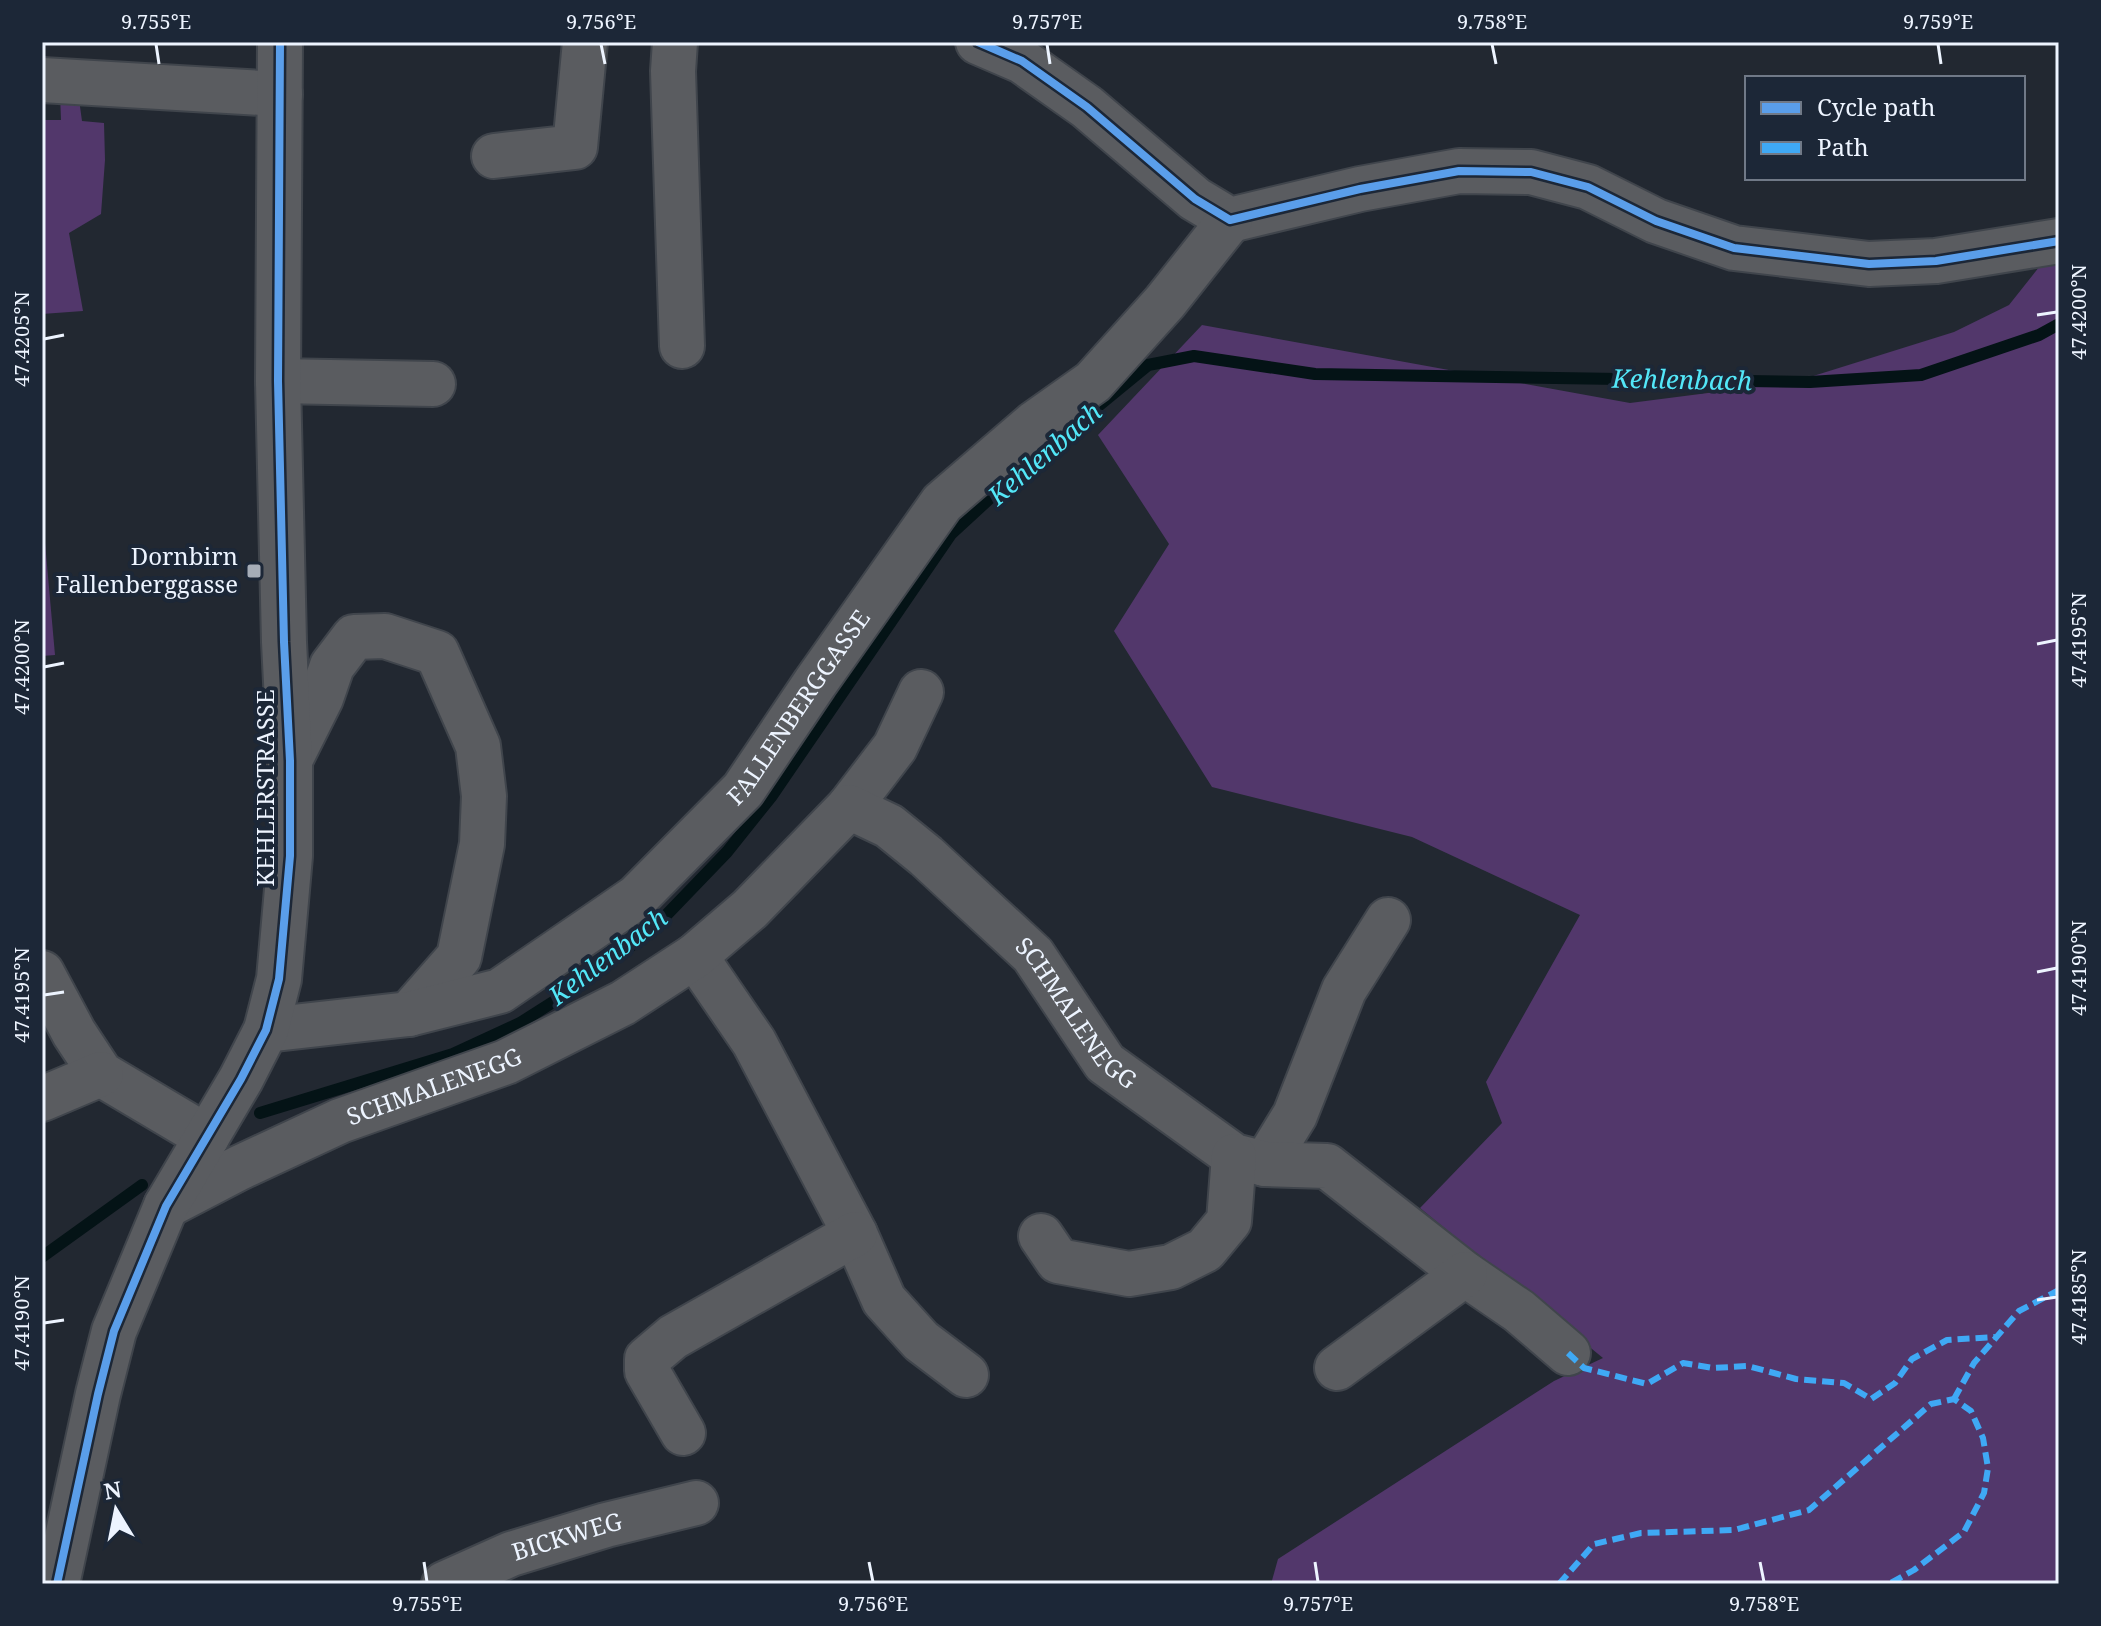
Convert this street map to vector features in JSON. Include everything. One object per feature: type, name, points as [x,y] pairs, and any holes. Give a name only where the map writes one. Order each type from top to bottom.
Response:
[{"type":"street","name":"KEHLERSTRASSE","points":[[57,1584],[114,1331],[166,1206],[241,1079],[266,1030],[279,979],[290,856],[278,381],[280,42]]},
{"type":"street","points":[[494,156],[575,147],[585,42]]},
{"type":"street","points":[[675,42],[673,71],[682,346]]},
{"type":"street","points":[[978,42],[1022,61],[1087,107],[1195,199],[1230,220],[1360,189],[1445,173],[1531,172],[1588,187],[1656,221],[1734,248],[1764,252],[1869,264],[1936,261],[2059,241]]},
{"type":"street","points":[[42,80],[280,94]]},
{"type":"street","name":"FALLENBERGGASSE","points":[[266,1030],[409,1014],[500,991],[637,897],[743,790],[942,503],[1035,423],[1093,382],[1165,302],[1230,220]]},
{"type":"street","points":[[278,381],[433,384]]},
{"type":"street","points":[[290,761],[321,698],[332,666],[354,637],[385,636],[437,653],[478,746],[484,796],[482,844],[459,957],[409,1014]]},
{"type":"street","name":"SCHMALENEGG","points":[[166,1206],[340,1121],[506,1062],[623,1003],[695,956],[750,909],[849,807],[895,747],[921,692]]},
{"type":"street","name":"SCHMALENEGG","points":[[849,807],[889,826],[1033,955],[1105,1063],[1250,1160]]},
{"type":"street","points":[[1041,1236],[1058,1261],[1129,1274],[1171,1267],[1205,1250],[1229,1221],[1250,1160],[1295,1115],[1344,990],[1388,920]]},
{"type":"street","points":[[695,956],[754,1042],[855,1234],[884,1300],[921,1341],[966,1375]]},
{"type":"street","points":[[42,973],[74,1033],[101,1074],[207,1137]]},
{"type":"street","points":[[42,1099],[101,1074]]},
{"type":"street","points":[[1250,1160],[1327,1166],[1465,1274],[1519,1311],[1568,1353]]},
{"type":"street","points":[[683,1433],[647,1371],[647,1359],[673,1337],[855,1234]]},
{"type":"street","points":[[1337,1368],[1465,1274]]},
{"type":"street","name":"BICKWEG","points":[[444,1584],[511,1554],[606,1525],[696,1503]]},
{"type":"shaded area","points":[[78,92],[82,121],[104,123],[101,214],[69,233],[83,311],[42,314],[42,120],[61,120],[60,93]]},
{"type":"shaded area","points":[[2059,255],[2059,1584],[1271,1584],[1278,1559],[1554,1381],[1603,1358],[1420,1208],[1502,1123],[1486,1082],[1580,915],[1412,837],[1212,787],[1114,631],[1169,544],[1098,435],[1202,325],[1630,403],[1794,382],[1954,332],[2009,305],[2047,257]]},
{"type":"shaded area","points":[[42,509],[55,655],[42,656]]},
{"type":"waterway","name":"Kehlenbach","points":[[260,1113],[453,1054],[520,1023],[650,932],[727,852],[771,797],[951,534],[1025,466],[1148,365],[1194,356],[1315,374],[1810,382],[1921,375],[2039,335],[2059,324]]},
{"type":"waterway","name":"Kehlenbach","points":[[42,1257],[142,1185]]},
{"type":"marked path","points":[[1954,1399],[1974,1363],[2019,1311],[2059,1290]]},
{"type":"marked path","points":[[1568,1353],[1584,1368],[1647,1384],[1683,1363],[1713,1368],[1748,1366],[1796,1379],[1844,1383],[1871,1399],[1895,1383],[1912,1359],[1947,1340],[1995,1337]]},
{"type":"marked path","points":[[1559,1584],[1594,1544],[1641,1533],[1734,1530],[1809,1510],[1931,1404],[1954,1399],[1971,1411],[1983,1438],[1988,1468],[1984,1493],[1964,1532],[1914,1570],[1889,1584]]},
{"type":"cycle path","points":[[57,1584],[114,1331],[166,1206],[241,1079],[266,1030],[279,979],[290,856],[278,381],[280,42]]},
{"type":"cycle path","points":[[978,42],[1022,61],[1087,107],[1195,199],[1230,220],[1360,189],[1459,171],[1531,172],[1588,187],[1656,221],[1734,248],[1869,264],[1936,261],[2059,241]]},
{"type":"place","name":"Dornbirn Fallenberggasse","points":[[254,571]]}]
